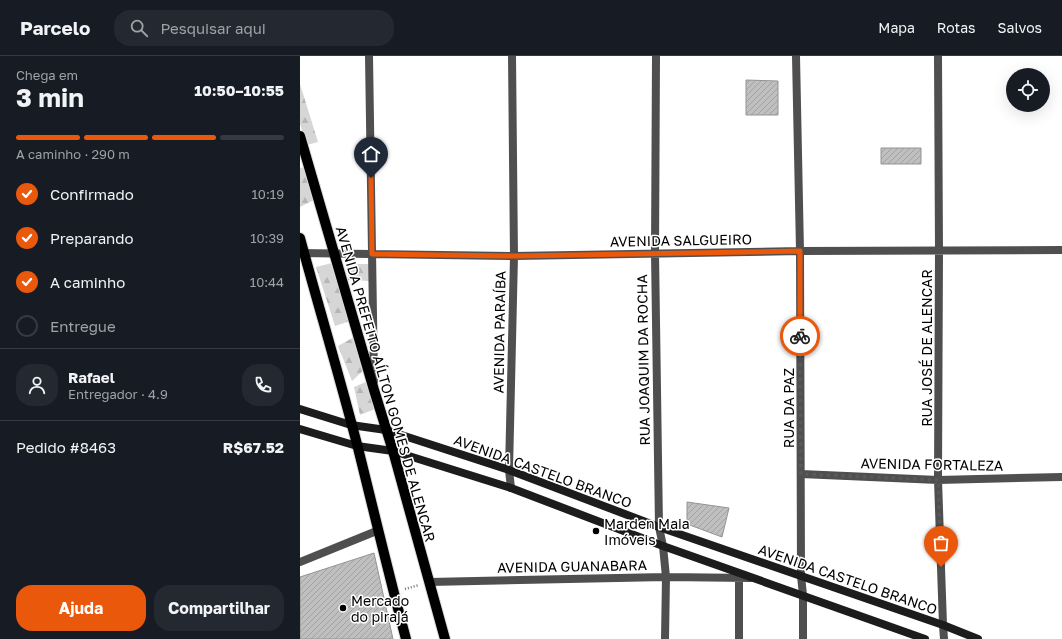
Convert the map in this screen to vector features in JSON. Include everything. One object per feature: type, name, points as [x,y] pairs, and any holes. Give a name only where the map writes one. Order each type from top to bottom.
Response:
[{"type":"main road","name":"AVENIDA PREFEITO AÍLTON GOMES DE ALENCAR","points":[[300,136],[393,451],[445,639]]},
{"type":"main road","points":[[300,238],[302,253],[358,446],[393,592],[406,639]]},
{"type":"main road","name":"AVENIDA CASTELO BRANCO","points":[[300,409],[352,424],[386,430],[509,470],[659,527],[942,625],[978,639]]},
{"type":"main road","name":"AVENIDA CASTELO BRANCO","points":[[300,429],[358,446],[393,451],[511,488],[663,546],[925,639]]},
{"type":"street","points":[[369,56],[374,390]]},
{"type":"street","name":"AVENIDA PARAÍBA","points":[[511,488],[509,470],[514,256],[512,56]]},
{"type":"street","name":"RUA JOAQUIM DA ROCHA","points":[[656,56],[655,253],[659,527],[663,546],[666,577],[665,639]]},
{"type":"street","name":"RUA DA PAZ","points":[[796,56],[800,251],[801,576],[803,596],[803,639]]},
{"type":"street","name":"RUA JOSÉ DE ALENCAR","points":[[938,56],[938,480],[942,625],[944,639]]},
{"type":"street","name":"AVENIDA SALGUEIRO","points":[[302,253],[514,256],[800,251],[1062,250]]},
{"type":"street","name":"AVENIDA FORTALEZA","points":[[801,474],[938,480],[1062,477]]},
{"type":"street","points":[[300,562],[379,530]]},
{"type":"street","name":"AVENIDA GUANABARA","points":[[429,582],[666,577],[753,578]]},
{"type":"street","points":[[739,578],[739,639]]},
{"type":"path","points":[[393,592],[429,582]]},
{"type":"green space","points":[[300,84],[318,142],[307,145],[300,124]]},
{"type":"green space","points":[[305,167],[314,200],[300,207],[300,168]]},
{"type":"green space","points":[[332,263],[350,321],[335,326],[316,267]]},
{"type":"green space","points":[[348,264],[370,264],[369,281],[348,280]]},
{"type":"green space","points":[[356,336],[365,369],[352,381],[338,346]]},
{"type":"green space","points":[[368,381],[375,409],[360,415],[354,387]]},
{"type":"building","points":[[746,80],[778,81],[778,115],[746,115]]},
{"type":"building","points":[[881,148],[921,148],[921,164],[881,164]]},
{"type":"building","points":[[687,502],[729,508],[722,537],[687,524]]},
{"type":"building","name":"Mercado do pirajá","points":[[374,553],[393,639],[300,639],[300,577]]},
{"type":"way so far","points":[[800,336],[801,474],[938,480],[941,567]]},
{"type":"place","name":"Marden Maia Imóveis","points":[[596,531]]},
{"type":"place","name":"Mercado do pirajá","points":[[343,608]]},
{"type":"route","points":[[371,178],[372,254],[514,256],[800,251],[800,336]]}]
